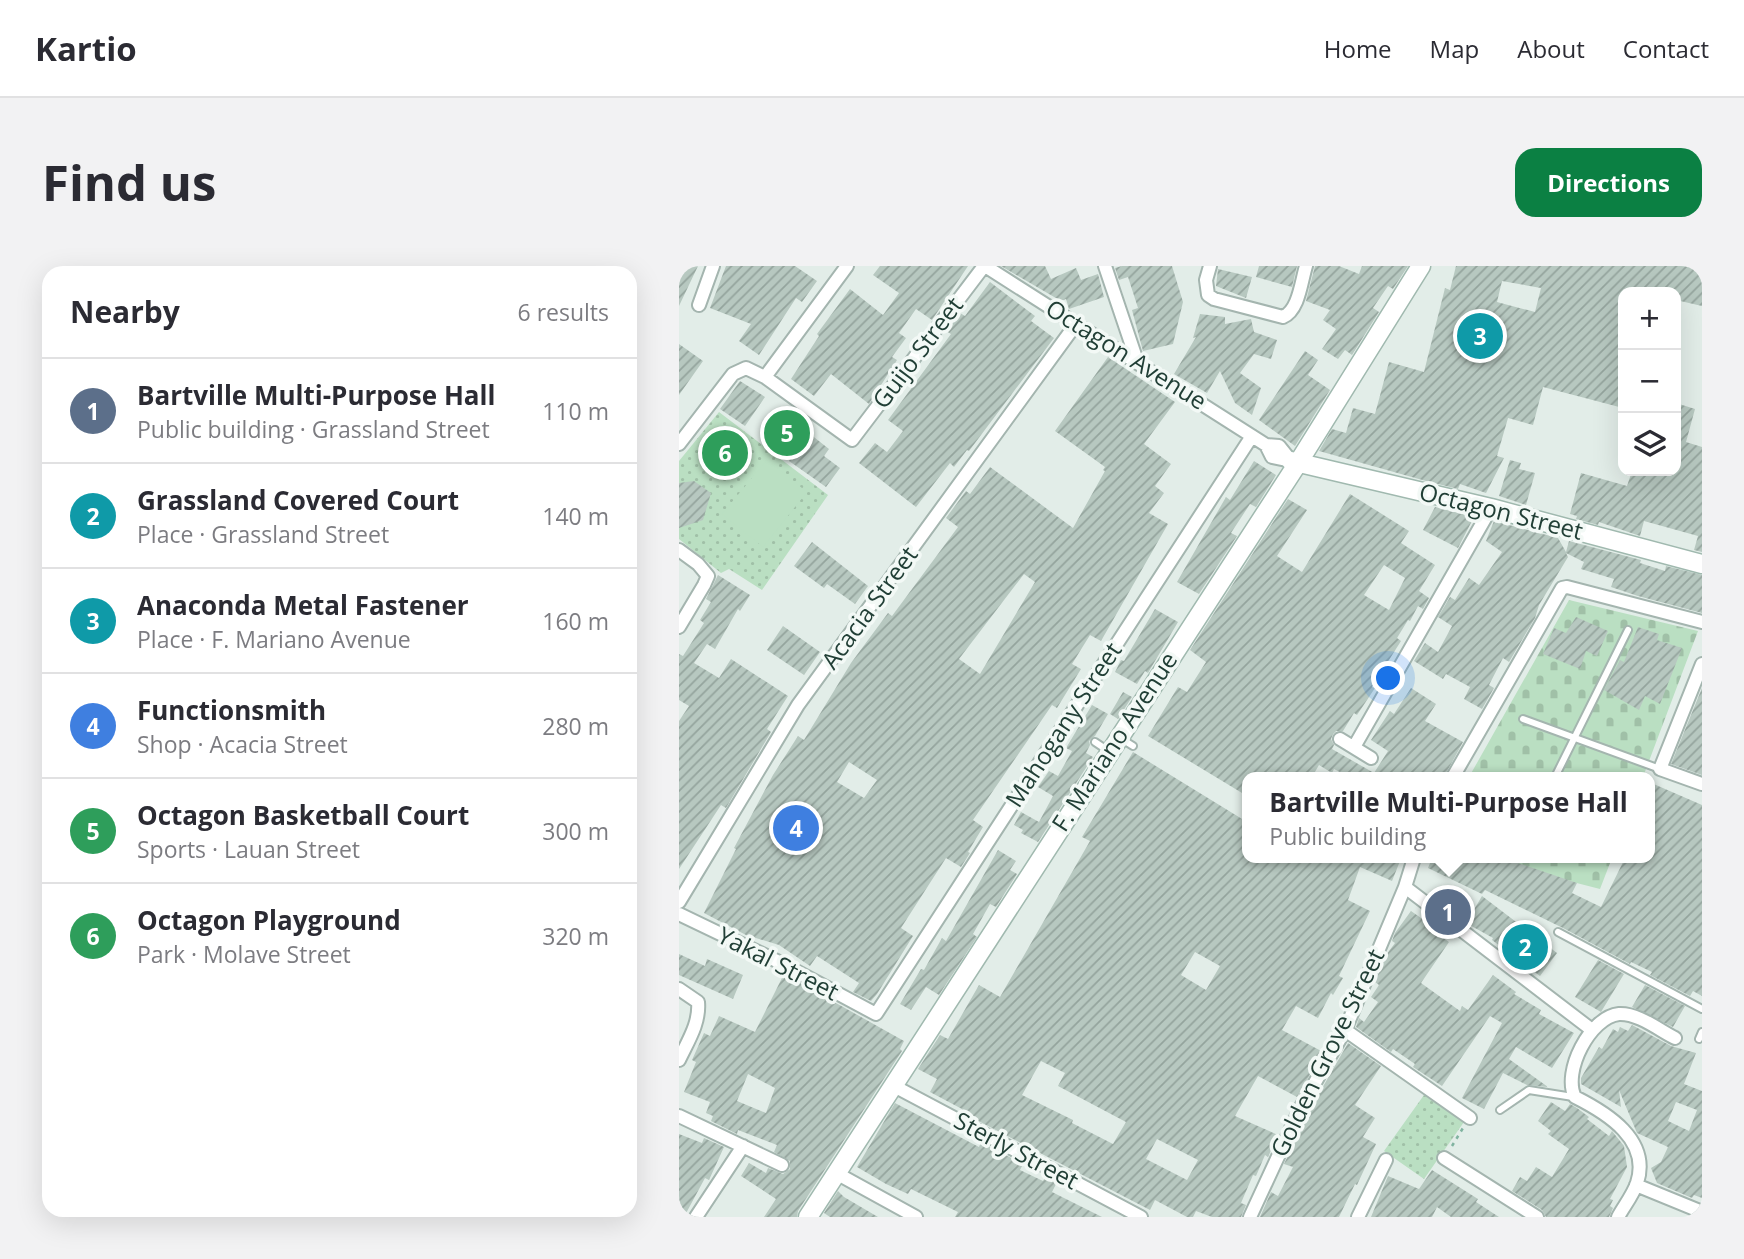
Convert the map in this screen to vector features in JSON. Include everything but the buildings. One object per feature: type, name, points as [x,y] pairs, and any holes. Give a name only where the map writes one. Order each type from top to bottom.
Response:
[{"type":"street","points":[[699,305],[713,266]]},
{"type":"street","points":[[679,444],[733,374],[746,368],[765,377],[846,266]]},
{"type":"street","name":"Guijo Street","points":[[765,377],[852,440],[985,266]]},
{"type":"street","name":"Octagon Avenue","points":[[985,266],[1266,444],[1272,457],[1295,462]]},
{"type":"street","points":[[1105,266],[1137,361]]},
{"type":"street","points":[[1210,266],[1206,280],[1208,295],[1276,317],[1289,314],[1294,306],[1306,266]]},
{"type":"street","name":"F. Mariano Avenue","points":[[808,1217],[1421,266]]},
{"type":"street","name":"Acacia Street","points":[[679,902],[798,705],[1076,324]]},
{"type":"street","name":"Mahogany Street","points":[[876,1014],[1252,436]]},
{"type":"street","name":"Octagon Street","points":[[1295,462],[1491,508],[1702,564]]},
{"type":"street","points":[[1354,747],[1491,508]]},
{"type":"street","points":[[679,550],[698,564],[708,576],[679,626]]},
{"type":"street","points":[[1456,772],[1562,588],[1567,587],[1702,622]]},
{"type":"street","points":[[1702,664],[1660,769],[1702,784]]},
{"type":"street","points":[[1340,739],[1371,758]]},
{"type":"street","name":"Golden Grove Street","points":[[1249,1217],[1301,1107],[1345,1030],[1412,863]]},
{"type":"street","points":[[1405,887],[1592,1030]]},
{"type":"street","name":"Yakal Street","points":[[679,914],[781,963],[876,1014]]},
{"type":"street","points":[[679,989],[698,1002],[699,1012],[698,1020],[679,1060]]},
{"type":"street","points":[[1618,1217],[1636,1185],[1640,1168],[1638,1157],[1627,1132],[1612,1118],[1575,1097],[1571,1082],[1576,1063],[1592,1030],[1603,1019],[1621,1014],[1636,1017],[1675,1038]]},
{"type":"street","points":[[1345,1030],[1470,1118]]},
{"type":"street","name":"Sterly Street","points":[[892,1085],[1141,1217]]},
{"type":"street","points":[[679,1116],[782,1165]]},
{"type":"street","points":[[696,1217],[743,1146]]},
{"type":"street","points":[[1444,1158],[1520,1212],[1537,1217]]},
{"type":"street","points":[[1358,1217],[1386,1160]]},
{"type":"street","points":[[836,1173],[916,1217]]},
{"type":"street","points":[[1636,1185],[1702,1212]]},
{"type":"lane","points":[[1557,772],[1628,630]]},
{"type":"lane","points":[[1523,719],[1660,769]]},
{"type":"lane","points":[[1558,932],[1702,1009]]},
{"type":"lane","points":[[1500,1110],[1529,1090],[1575,1097]]},
{"type":"path","points":[[1444,1158],[1470,1118]]},
{"type":"green space","points":[[787,407],[813,426],[787,460],[761,440]]},
{"type":"green space","points":[[719,412],[828,495],[762,590],[729,569],[721,573],[679,539],[679,461]]},
{"type":"green space","points":[[767,460],[807,492],[763,547],[722,514]]},
{"type":"green space","points":[[1569,600],[1698,631],[1645,772],[1472,772]]},
{"type":"green space","points":[[1499,863],[1610,863],[1600,889]]},
{"type":"green space","points":[[1424,1095],[1464,1122],[1424,1179],[1384,1151]]},
{"type":"place","name":"Anaconda Metal Fastener","points":[[1480,336]]},
{"type":"place","name":"Octagon Basketball Court","points":[[787,433]]},
{"type":"place","name":"Octagon Playground","points":[[725,453]]},
{"type":"place","name":"Functionsmith","points":[[796,828]]},
{"type":"place","name":"Bartville Multi-Purpose Hall","points":[[1448,912]]},
{"type":"place","name":"Grassland Covered Court","points":[[1525,947]]}]
